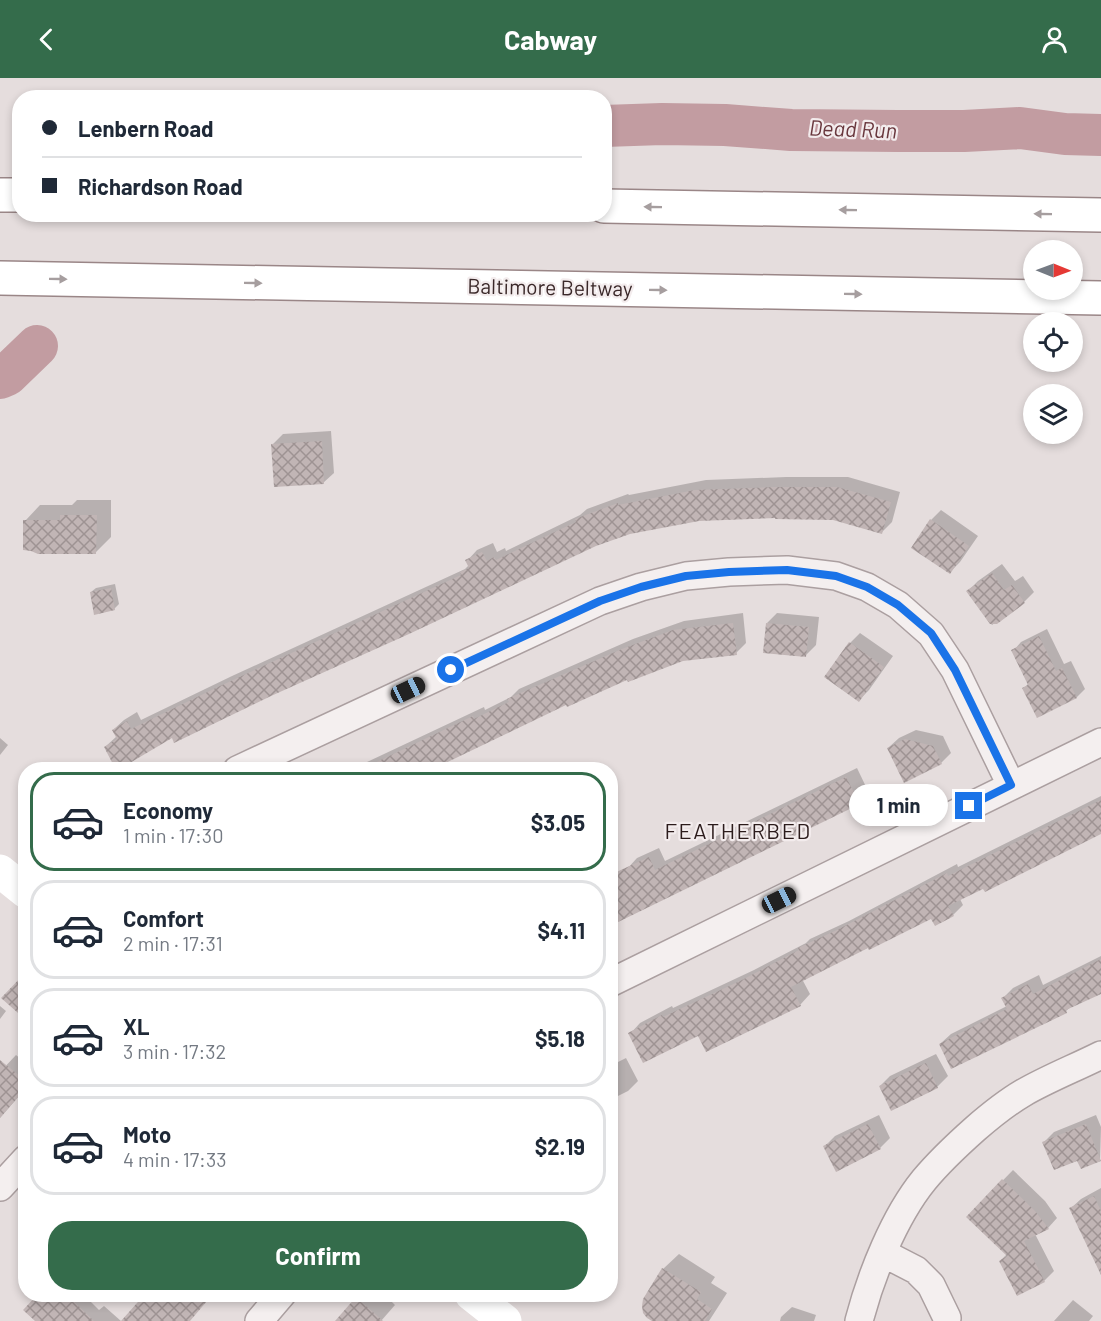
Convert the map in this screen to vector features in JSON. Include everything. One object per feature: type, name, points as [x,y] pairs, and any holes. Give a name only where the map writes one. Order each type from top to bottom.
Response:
[{"type":"main road","points":[[612,206],[1101,215]]},
{"type":"main road","name":"Baltimore Beltway","points":[[0,278],[1101,298]]},
{"type":"main road","points":[[0,871],[18,886]]},
{"type":"main road","points":[[481,1302],[505,1321]]},
{"type":"street","points":[[254,762],[600,601],[641,587],[686,576],[787,570],[836,576],[867,587],[898,605],[931,633],[955,670],[1011,785]]},
{"type":"street","points":[[618,979],[1101,742]]},
{"type":"street","points":[[859,1321],[883,1253],[901,1215],[923,1181],[987,1118],[1022,1093],[1101,1055]]},
{"type":"street","points":[[0,1187],[18,1168]]},
{"type":"street","points":[[883,1253],[916,1270],[931,1285],[947,1318]]},
{"type":"street","points":[[259,1321],[275,1302]]},
{"type":"building","points":[[322,441],[324,484],[274,487],[271,444]]},
{"type":"building","points":[[837,487],[891,502],[882,534],[833,520],[775,518],[699,521],[630,534],[596,546],[174,743],[172,738],[132,762],[112,762],[104,747],[117,739],[112,730],[127,721],[131,729],[461,575],[460,572],[469,568],[465,560],[482,552],[487,561],[494,557],[496,560],[576,522],[575,519],[618,503],[618,505],[695,490]]},
{"type":"building","points":[[60,515],[97,515],[96,554],[38,554],[23,550],[23,520],[60,520]]},
{"type":"building","points":[[930,519],[969,546],[950,574],[911,548]]},
{"type":"building","points":[[992,573],[1004,590],[1012,585],[1025,603],[997,624],[990,624],[966,591]]},
{"type":"building","points":[[111,588],[115,610],[94,615],[90,592]]},
{"type":"building","points":[[733,623],[737,655],[683,661],[628,682],[627,680],[567,707],[566,705],[448,762],[377,762],[473,716],[474,719],[509,702],[507,699],[622,649],[673,630]]},
{"type":"building","points":[[766,623],[809,627],[806,657],[763,653]]},
{"type":"building","points":[[1039,636],[1056,671],[1062,668],[1077,698],[1037,718],[1022,688],[1028,685],[1011,650]]},
{"type":"building","points":[[849,642],[884,667],[859,702],[824,677]]},
{"type":"building","points":[[905,739],[933,746],[942,764],[904,783],[887,748]]},
{"type":"building","points":[[846,777],[860,804],[618,922],[618,871],[649,857],[655,870]]},
{"type":"building","points":[[1101,800],[1101,834],[985,892],[983,889],[948,906],[954,916],[935,926],[931,919],[791,987],[801,1006],[706,1052],[698,1036],[643,1063],[628,1033],[662,1015],[663,1017],[742,980],[799,950],[798,948],[947,873],[948,876]]},
{"type":"building","points":[[1101,959],[1101,994],[951,1069],[939,1044],[1007,1009],[1001,998],[1028,984],[1033,994]]},
{"type":"building","points":[[18,980],[18,1013],[1,998]]},
{"type":"building","points":[[0,1060],[18,1075],[18,1097],[0,1118]]},
{"type":"building","points":[[926,1063],[938,1088],[891,1111],[879,1086]]},
{"type":"building","points":[[868,1124],[881,1149],[836,1172],[823,1146]]},
{"type":"building","points":[[1086,1124],[1101,1161],[1081,1169],[1077,1161],[1054,1170],[1042,1142]]},
{"type":"building","points":[[1002,1179],[1035,1211],[1049,1229],[1024,1241],[1045,1282],[1017,1296],[999,1261],[1007,1256],[966,1217]]},
{"type":"building","points":[[1094,1196],[1101,1211],[1101,1275],[1069,1208]]},
{"type":"building","points":[[662,1268],[701,1292],[697,1299],[712,1309],[705,1321],[652,1321],[647,1318],[643,1313],[643,1299]]},
{"type":"building","points":[[30,1302],[74,1302],[94,1321],[35,1321],[23,1310]]},
{"type":"building","points":[[138,1302],[206,1302],[190,1321],[121,1321]]},
{"type":"building","points":[[352,1302],[362,1302],[383,1321],[335,1321]]},
{"type":"waterway","name":"Dead Run","points":[[612,126],[725,125],[791,130],[898,131],[1020,128],[1065,134],[1101,135]]},
{"type":"waterway","name":"Dead Run","points":[[0,378],[7,375],[37,346]]},
{"type":"district","name":"FEATHERBED","points":[[738,831]]},
{"type":"route","points":[[451,670],[600,601],[641,587],[686,576],[787,570],[836,576],[867,587],[898,605],[931,633],[955,670],[1011,785],[969,806]]}]
